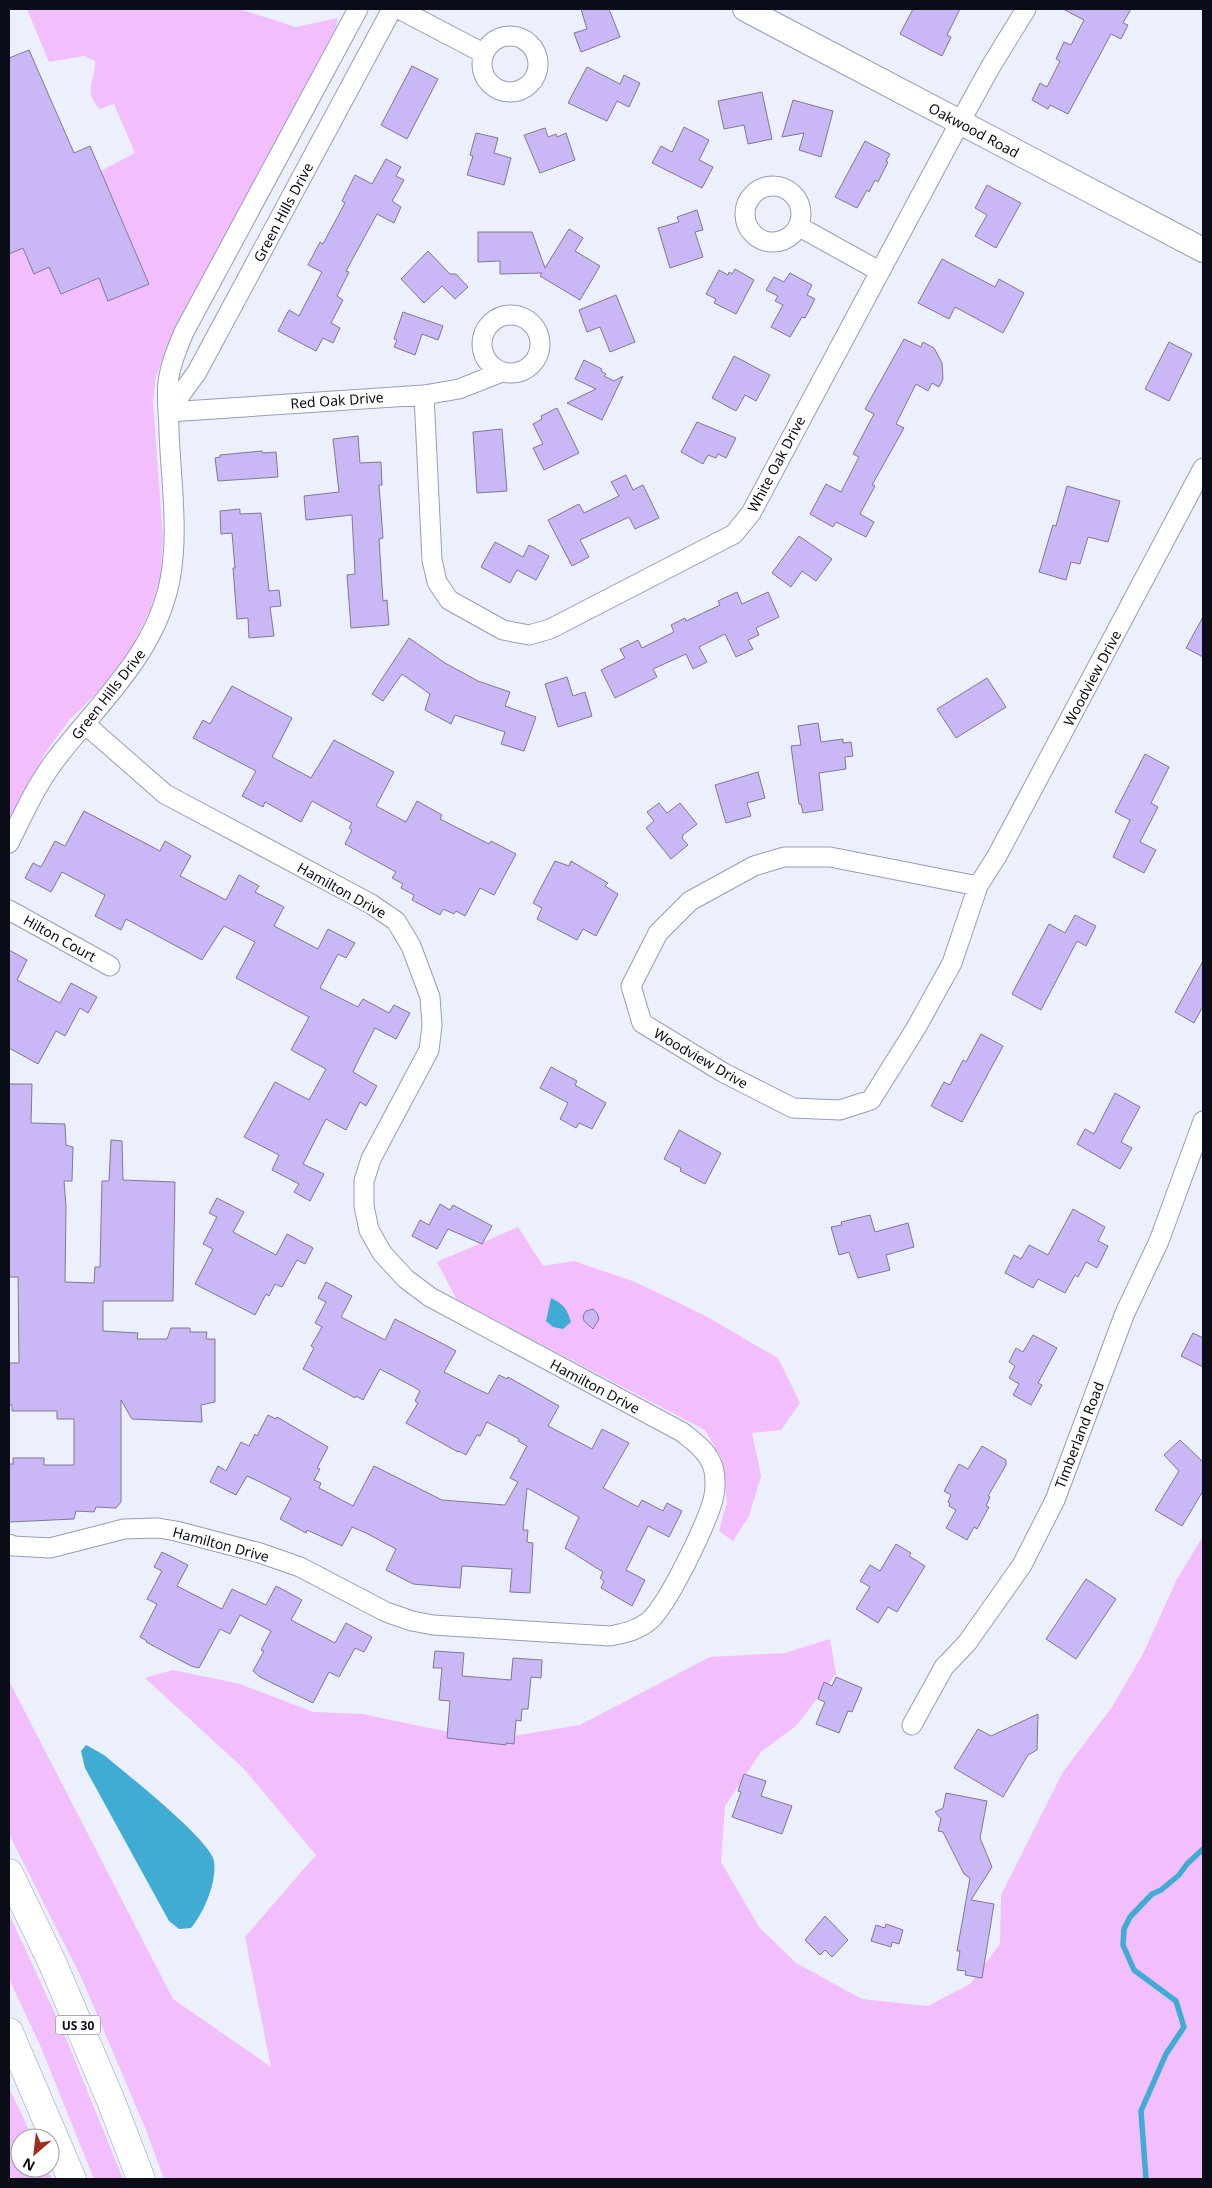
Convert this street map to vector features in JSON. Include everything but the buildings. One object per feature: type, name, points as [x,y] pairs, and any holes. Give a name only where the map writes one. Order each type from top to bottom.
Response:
[{"type":"highway","name":"US 30","points":[[9,1873],[52,1962],[111,2101],[141,2179]]},
{"type":"highway","points":[[9,2032],[72,2179]]},
{"type":"street","name":"Green Hills Drive","points":[[9,843],[37,788],[58,756],[116,688],[143,652],[158,619],[170,581],[174,540],[168,412],[168,384],[173,358],[184,332],[358,9]]},
{"type":"street","name":"Green Hills Drive","points":[[168,412],[197,372],[392,9]]},
{"type":"street","points":[[399,9],[484,53]]},
{"type":"street","name":"Oakwood Road","points":[[745,9],[1203,250]]},
{"type":"street","name":"White Oak Drive","points":[[424,395],[432,560],[436,582],[449,600],[503,630],[529,635],[550,629],[734,534],[751,513],[960,122],[1026,9]]},
{"type":"street","points":[[798,226],[879,271]]},
{"type":"street","name":"Red Oak Drive","points":[[168,412],[424,395],[459,389],[502,372]]},
{"type":"street","name":"Woodview Drive","points":[[978,886],[830,858],[784,857],[754,866],[690,901],[658,933],[631,986],[642,1023],[724,1073],[793,1108],[840,1110],[871,1100],[916,1028],[952,963],[978,886],[1002,847],[1203,468]]},
{"type":"street","name":"Hamilton Drive","points":[[9,1544],[13,1546],[50,1548],[124,1529],[158,1528],[209,1538],[300,1567],[386,1612],[412,1621],[433,1625],[610,1636],[632,1632],[649,1621],[664,1604],[705,1521],[713,1498],[715,1481],[712,1463],[701,1447],[682,1432],[430,1297],[406,1280],[382,1253],[372,1236],[364,1206],[364,1181],[371,1159],[429,1050],[432,1024],[430,997],[422,972],[411,946],[396,921],[371,904],[164,794],[85,724]]},
{"type":"street","name":"Hilton Court","points":[[9,910],[110,966]]},
{"type":"street","name":"Timberland Road","points":[[912,1725],[944,1667],[967,1643],[1022,1565],[1055,1500],[1125,1313],[1158,1241],[1203,1122]]},
{"type":"shaded area","points":[[27,9],[239,9],[296,27],[338,18],[336,27],[167,349],[156,376],[153,402],[163,537],[161,577],[150,610],[131,649],[106,684],[70,719],[45,753],[9,821],[9,254],[23,248],[34,274],[49,267],[61,294],[99,278],[109,301],[149,283],[101,171],[135,153],[114,104],[100,109],[92,97],[91,85],[95,61],[84,56],[49,62]]},
{"type":"shaded area","points":[[518,1227],[543,1266],[574,1261],[635,1282],[702,1314],[778,1358],[800,1403],[781,1430],[752,1433],[761,1476],[749,1516],[733,1541],[719,1531],[727,1502],[722,1459],[705,1430],[457,1300],[437,1262]]},
{"type":"shaded area","points":[[1203,1536],[1203,2179],[164,2179],[146,2130],[82,1979],[9,1834],[9,1681],[173,1999],[271,2067],[245,1937],[316,1855],[243,1768],[145,1678],[173,1670],[240,1684],[313,1712],[362,1714],[488,1740],[580,1725],[710,1657],[785,1653],[830,1639],[836,1674],[797,1725],[761,1752],[725,1806],[721,1862],[759,1927],[796,1963],[862,1999],[928,2006],[970,1984],[1000,1944],[1001,1895],[1063,1772],[1112,1707],[1144,1652],[1176,1581]]},
{"type":"shaded area","points":[[9,1914],[63,2031],[123,2179],[94,2179],[40,2045],[9,1979]]},
{"type":"shaded area","points":[[9,2088],[28,2128],[10,2128],[10,2178],[52,2179],[9,2179]]},
{"type":"water","points":[[551,1298],[564,1307],[571,1322],[563,1329],[553,1327],[546,1321]]},
{"type":"water","points":[[86,1745],[104,1755],[147,1790],[183,1823],[209,1851],[214,1861],[211,1888],[205,1906],[191,1928],[179,1929],[169,1921],[85,1768],[81,1751]]},
{"type":"waterway","points":[[1146,2179],[1141,2111],[1166,2054],[1184,2027],[1176,2001],[1134,1970],[1123,1945],[1124,1929],[1130,1917],[1152,1894],[1161,1890],[1179,1875],[1187,1864],[1203,1849]]}]
